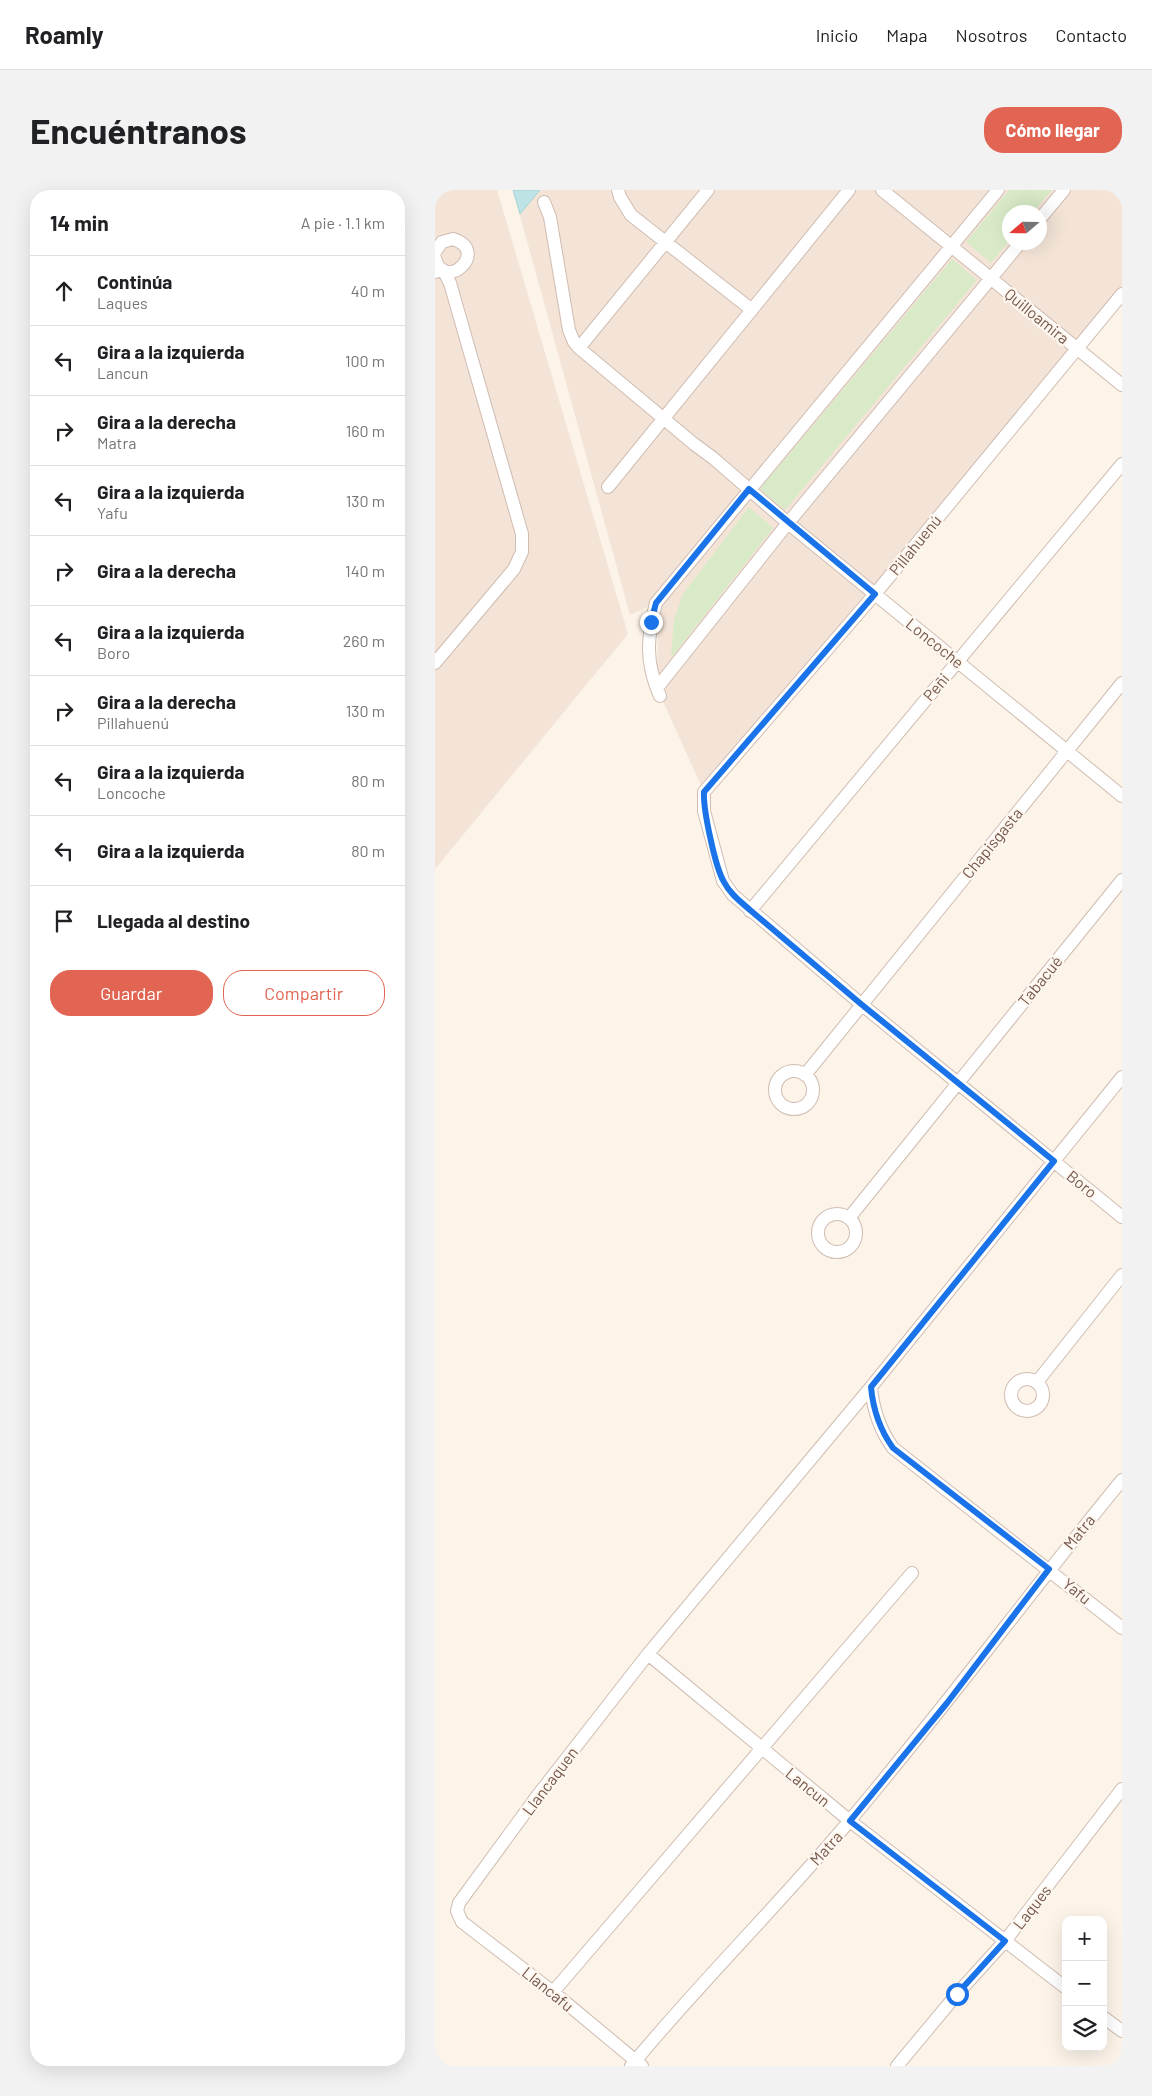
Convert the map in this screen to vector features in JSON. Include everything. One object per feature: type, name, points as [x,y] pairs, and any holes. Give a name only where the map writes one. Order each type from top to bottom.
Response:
[{"type":"street","points":[[618,190],[620,197],[631,214],[752,310]]},
{"type":"street","points":[[545,202],[550,217],[569,330],[579,348],[708,190]]},
{"type":"street","points":[[608,487],[849,190]]},
{"type":"street","name":"Quilloamira","points":[[882,190],[1122,385]]},
{"type":"street","points":[[998,190],[656,603],[648,648],[651,671],[659,692],[788,523],[1015,250]]},
{"type":"street","points":[[1047,210],[1064,190]]},
{"type":"street","points":[[435,252],[438,246],[447,239],[458,241],[466,248],[467,258],[463,267],[453,272],[439,271]]},
{"type":"street","points":[[435,258],[439,271],[450,283],[522,534],[522,552],[514,569],[435,663]]},
{"type":"street","name":"Pillahuenú","points":[[704,792],[875,594],[1122,294]]},
{"type":"street","name":"Loncoche","points":[[579,348],[788,523],[1122,796]]},
{"type":"street","name":"Peñi","points":[[750,910],[1122,464]]},
{"type":"street","name":"Chapisgasta","points":[[805,1075],[1122,682]]},
{"type":"street","name":"Boro","points":[[704,792],[704,811],[723,881],[733,894],[861,1004],[1122,1216]]},
{"type":"street","name":"Tabacué","points":[[849,1218],[1122,880]]},
{"type":"street","points":[[1054,1161],[1122,1077]]},
{"type":"street","name":"Llancaquen","points":[[457,1911],[459,1903],[538,1795],[648,1654],[871,1387],[1054,1161]]},
{"type":"street","points":[[1037,1382],[1122,1275]]},
{"type":"street","name":"Yafu","points":[[871,1387],[872,1403],[881,1426],[893,1448],[1122,1628]]},
{"type":"street","name":"Matra","points":[[636,2064],[850,1821],[947,1703],[1049,1569],[1122,1480]]},
{"type":"street","points":[[553,1992],[911,1573]]},
{"type":"street","name":"Lancun","points":[[648,1654],[850,1821],[1062,1985]]},
{"type":"street","name":"Laques","points":[[897,2066],[957,1994],[1005,1941],[1122,1789]]},
{"type":"street","name":"Llancafu","points":[[457,1911],[462,1922],[553,1992],[636,2064]]},
{"type":"street","points":[[1107,2020],[1122,2031]]},
{"type":"shaded area","points":[[435,190],[497,190],[628,634],[435,869]]},
{"type":"shaded area","points":[[513,190],[1122,190],[1122,295],[704,792],[657,688],[658,619],[656,603],[630,615]]},
{"type":"green space","points":[[1009,190],[1052,190],[1039,205],[1002,205],[1002,250],[991,263],[966,242]]},
{"type":"green space","points":[[952,259],[977,280],[785,510],[760,489]]},
{"type":"green space","points":[[749,507],[773,528],[671,658],[674,620],[683,594]]},
{"type":"water","points":[[513,190],[540,190],[520,214]]},
{"type":"route","points":[[651,622],[656,603],[749,489],[875,594],[704,792],[704,811],[723,881],[728,889],[750,910],[861,1004],[1054,1161],[871,1387],[872,1403],[887,1439],[893,1448],[1049,1569],[947,1703],[850,1821],[1005,1941],[957,1994]]}]
